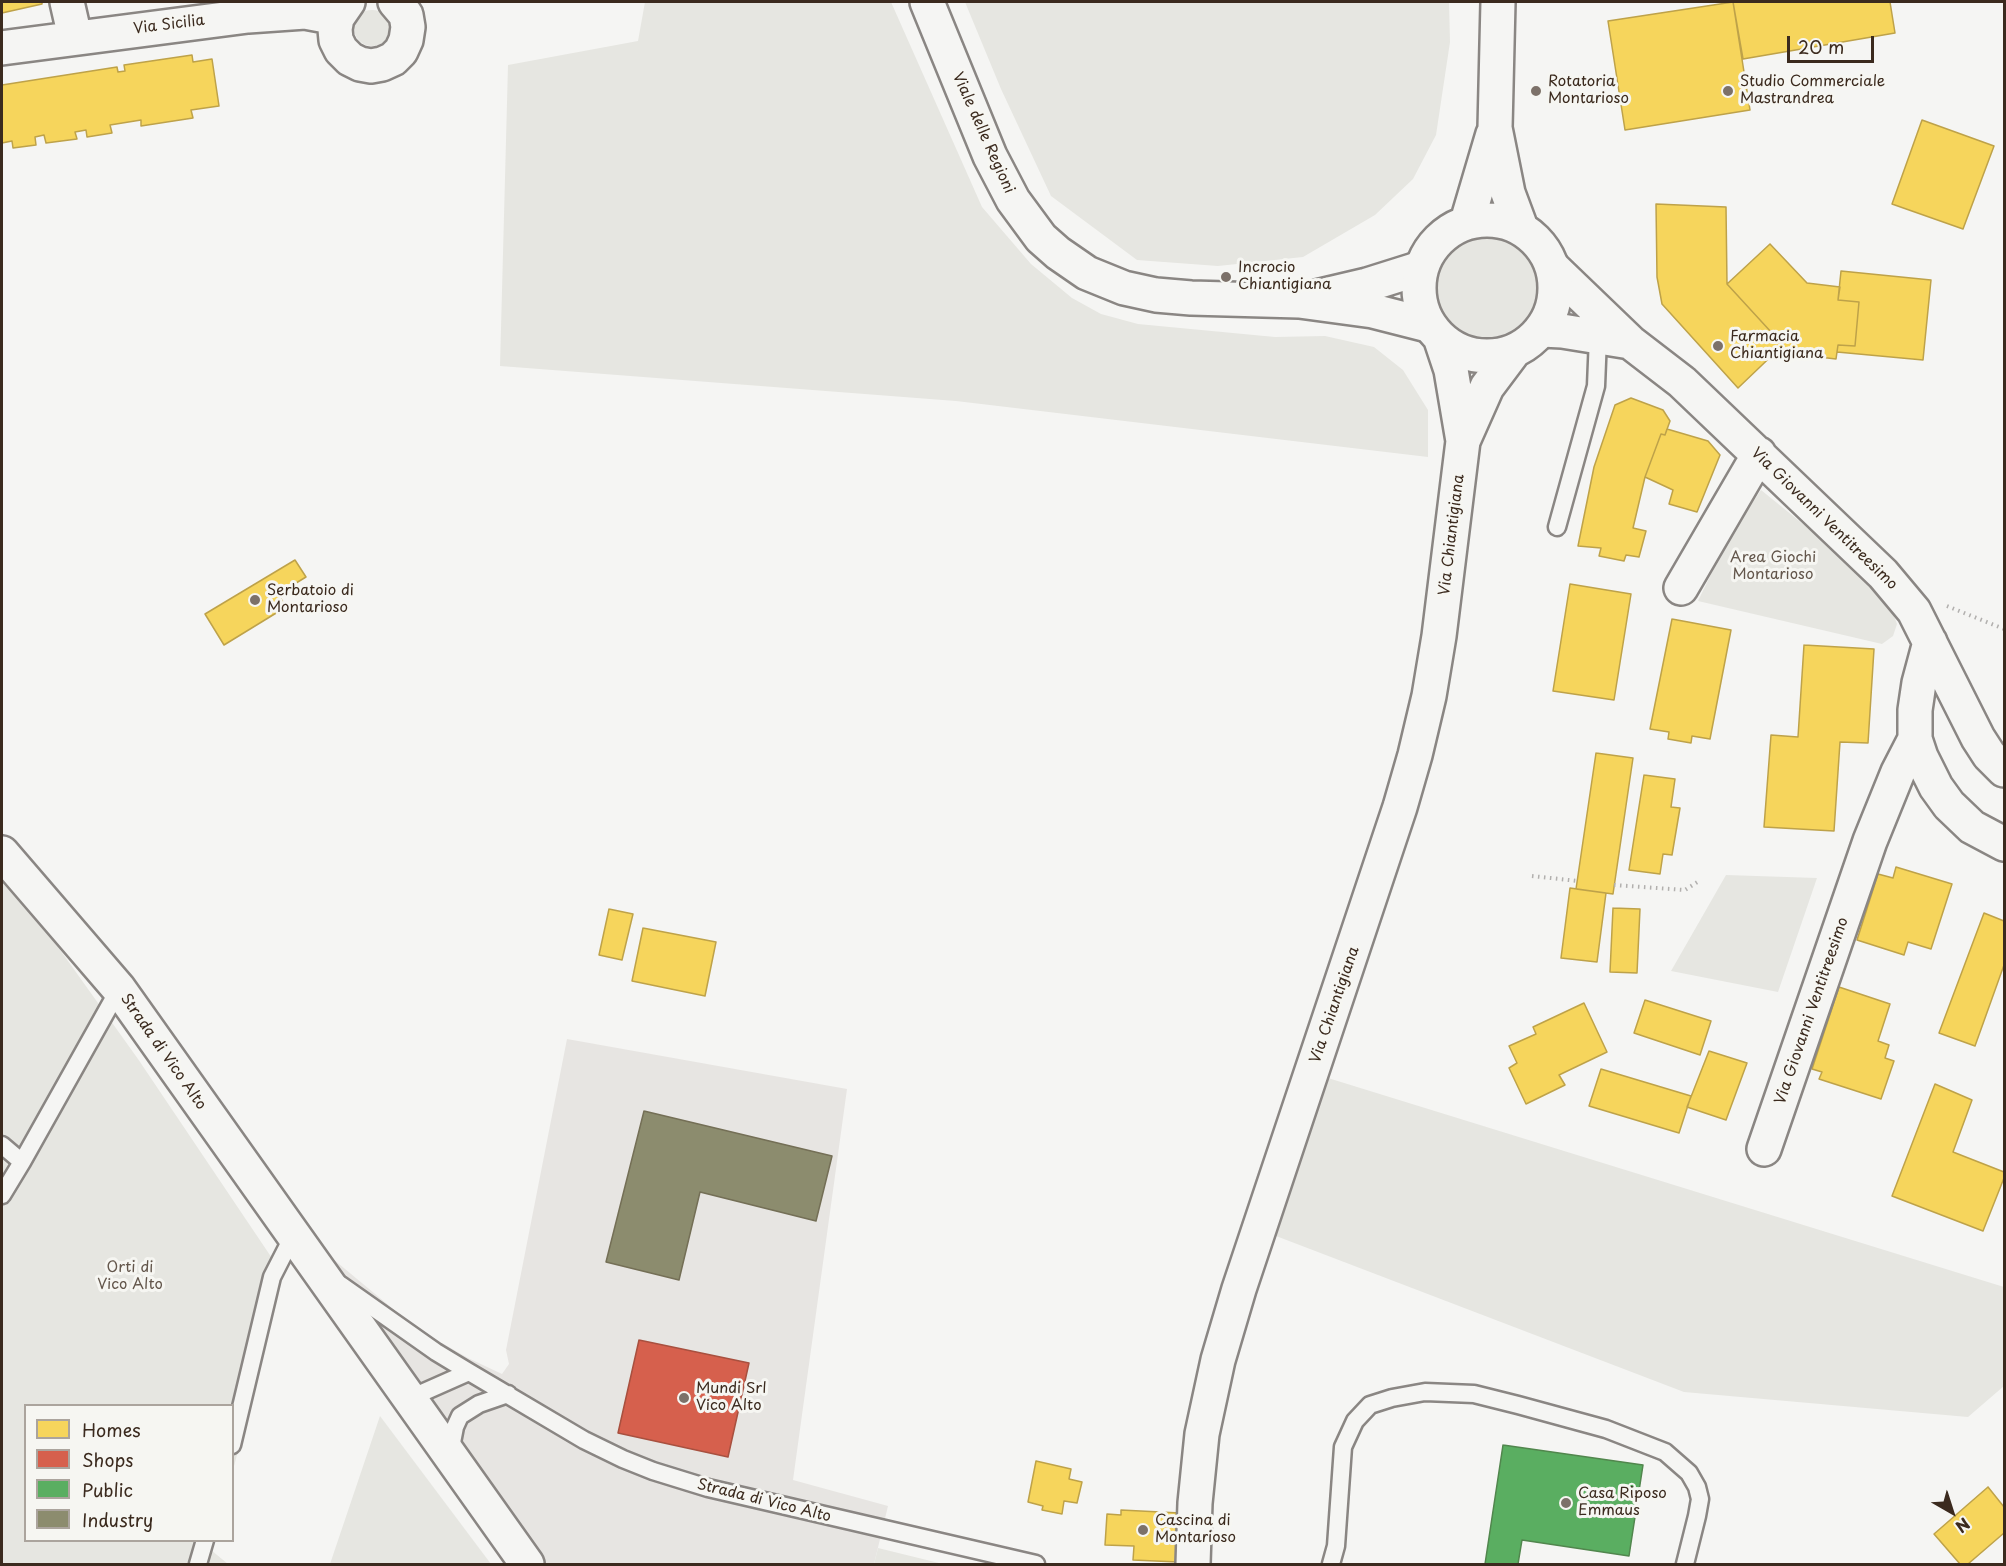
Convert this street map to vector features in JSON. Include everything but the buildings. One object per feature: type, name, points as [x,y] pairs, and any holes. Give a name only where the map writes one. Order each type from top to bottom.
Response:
[{"type":"street","points":[[67,2],[75,37]]},
{"type":"street","name":"Via Sicilia","points":[[2,48],[227,10],[292,12],[330,8],[336,40],[341,50],[350,59],[371,66],[393,59],[401,51],[406,40],[408,27],[406,15],[395,2]]},
{"type":"street","name":"Viale delle Regioni","points":[[927,2],[990,156],[1019,211],[1050,246],[1087,273],[1105,282],[1140,292],[1191,298],[1299,301],[1373,311],[1402,317],[1435,333]]},
{"type":"street","name":"Via Chiantigiana","points":[[1498,2],[1495,128],[1508,193],[1521,228]]},
{"type":"street","name":"Via Chiantigiana","points":[[1467,222],[1495,128]]},
{"type":"street","name":"Via Chiantigiana","points":[[1193,1564],[1195,1503],[1202,1434],[1222,1342],[1397,818],[1422,729],[1439,636],[1463,441],[1451,370],[1435,333],[1420,307],[1418,287],[1421,267],[1431,248],[1448,232],[1467,222],[1485,219],[1503,221],[1521,228],[1546,252],[1553,268],[1556,290],[1552,311],[1542,330],[1529,342],[1514,351],[1495,357],[1476,356],[1458,351],[1435,333]]},
{"type":"street","name":"Viale delle Regioni","points":[[1299,301],[1367,285],[1421,267]]},
{"type":"street","name":"Via Giovanni Ventitreesimo","points":[[1553,268],[1630,342],[1682,382],[1759,454],[1883,573],[1910,606],[1930,642],[1917,697],[1915,739],[1930,777],[1949,805],[1972,827],[2004,844]]},
{"type":"street","name":"Via Giovanni Ventitreesimo","points":[[1542,330],[1630,342]]},
{"type":"street","name":"Via Chiantigiana","points":[[1463,441],[1487,387],[1514,351]]},
{"type":"street","points":[[1681,588],[1759,454]]},
{"type":"street","points":[[1930,642],[1978,738],[1989,755],[2004,770]]},
{"type":"street","name":"Via Giovanni Ventitreesimo","points":[[1764,1149],[1870,841],[1898,772],[1915,739]]},
{"type":"street","name":"Strada di Vico Alto","points":[[2,853],[119,988],[526,1564]]},
{"type":"lane","points":[[1557,527],[1596,386],[1598,337]]},
{"type":"lane","points":[[2,1195],[119,988]]},
{"type":"lane","points":[[2,1145],[22,1162]]},
{"type":"lane","points":[[234,1437],[272,1277],[302,1248]]},
{"type":"lane","name":"Strada di Vico Alto","points":[[302,1248],[355,1296],[469,1372],[584,1440],[653,1471],[762,1501],[1036,1564]]},
{"type":"lane","points":[[408,1399],[469,1372]]},
{"type":"lane","points":[[1331,1564],[1336,1546],[1343,1447],[1355,1421],[1370,1405],[1425,1392],[1474,1394],[1606,1429],[1665,1452],[1689,1473],[1699,1493],[1697,1516],[1685,1564]]},
{"type":"lane","points":[[450,1455],[455,1427],[460,1416],[479,1404],[508,1394]]},
{"type":"lane","points":[[198,1564],[204,1542]]},
{"type":"path","points":[[1939,603],[2004,629]]},
{"type":"path","points":[[1532,876],[1578,881]]},
{"type":"path","points":[[1614,885],[1685,890],[1699,881]]},
{"type":"shaded area","points":[[567,1039],[847,1089],[793,1480],[888,1506],[874,1564],[546,1564],[488,1489],[321,1249],[416,1328],[468,1358],[502,1374],[509,1364],[506,1350]]},
{"type":"green space","points":[[645,2],[891,2],[982,207],[1031,264],[1072,298],[1101,314],[1138,324],[1275,337],[1325,336],[1374,347],[1403,370],[1428,410],[1428,457],[956,401],[500,366],[508,65],[638,41]]},
{"type":"green space","points":[[965,2],[1449,2],[1450,42],[1436,135],[1413,179],[1375,215],[1303,257],[1218,266],[1137,260],[1051,196],[1001,89]]},
{"type":"green space","points":[[372,10],[385,15],[390,28],[385,41],[372,46],[359,41],[354,28],[359,15]]},
{"type":"green space","points":[[1485,234],[1505,238],[1522,249],[1533,266],[1537,286],[1533,306],[1522,323],[1505,334],[1485,338],[1465,334],[1448,323],[1437,306],[1433,286],[1437,266],[1448,249],[1465,238]]},
{"type":"green space","name":"Area Giochi Montarioso","points":[[1761,490],[1856,567],[1890,605],[1897,624],[1893,636],[1882,644],[1698,601],[1728,539]]},
{"type":"green space","points":[[1726,875],[1817,878],[1778,992],[1671,971]]},
{"type":"green space","name":"Orti di Vico Alto","points":[[2,877],[28,905],[138,1059],[284,1276],[278,1288],[234,1466],[234,1404],[24,1404],[24,1542],[213,1542],[211,1550],[228,1564],[2,1564]]},
{"type":"green space","points":[[1328,1078],[2004,1287],[2004,1386],[1968,1417],[1684,1392],[1276,1236]]},
{"type":"green space","points":[[380,1416],[491,1564],[330,1564]]},
{"type":"green space","points":[[878,1548],[943,1564],[874,1564]]},
{"type":"place","name":"Rotatoria Montarioso","points":[[1536,91]]},
{"type":"place","name":"Studio Commerciale Mastrandrea","points":[[1728,91]]},
{"type":"place","name":"Incrocio Chiantigiana","points":[[1226,277]]},
{"type":"place","name":"Farmacia Chiantigiana","points":[[1718,346]]},
{"type":"place","name":"Serbatoio di Montarioso","points":[[255,600]]},
{"type":"place","name":"Mundi Srl Vico Alto","points":[[684,1398]]},
{"type":"place","name":"Casa Riposo Emmaus","points":[[1566,1503]]},
{"type":"place","name":"Cascina di Montarioso","points":[[1143,1530]]}]
